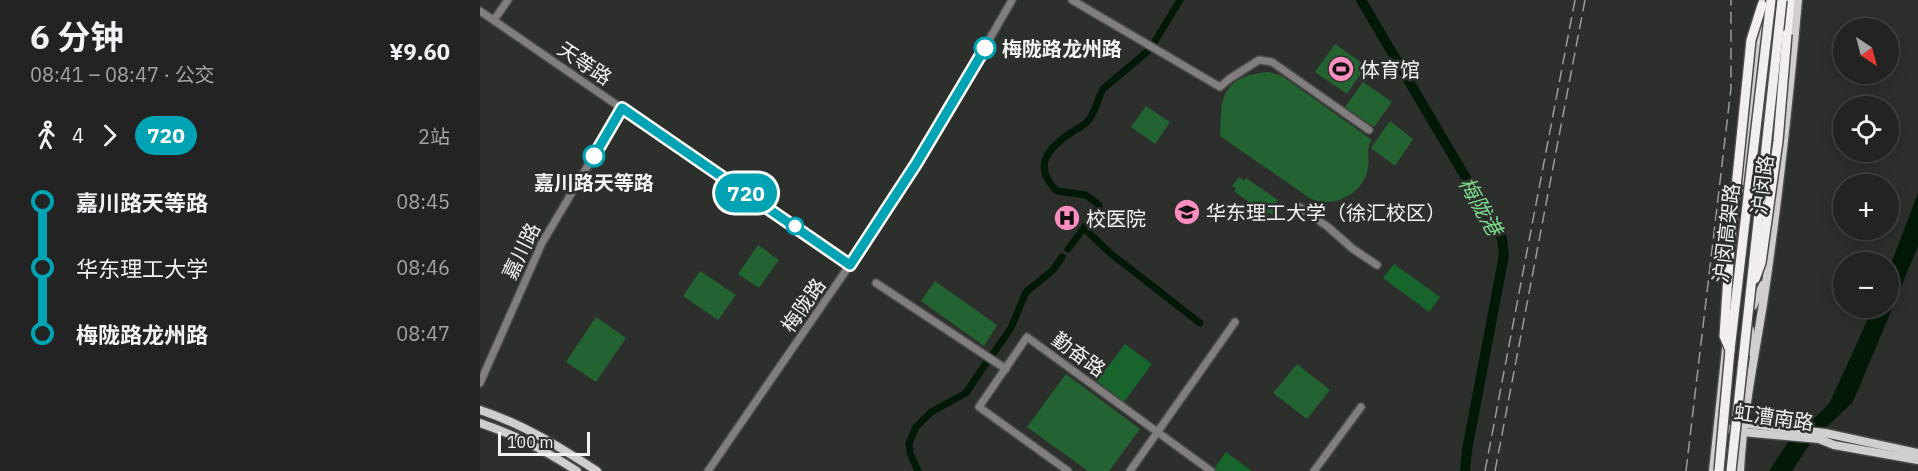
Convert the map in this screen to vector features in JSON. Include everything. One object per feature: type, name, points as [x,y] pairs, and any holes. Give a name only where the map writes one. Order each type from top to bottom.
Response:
[{"type":"highway","name":"沪闵高架路","points":[[1732,471],[1783,0]]},
{"type":"highway","points":[[1750,292],[1761,263],[1778,141],[1784,32],[1790,0]]},
{"type":"highway","points":[[1730,350],[1724,336],[1731,234],[1751,40],[1766,1]]},
{"type":"highway","name":"沪闵高架路","points":[[1720,471],[1730,350],[1766,1]]},
{"type":"main road","name":"沪闵路","points":[[1740,471],[1741,427],[1750,330],[1784,32],[1783,0]]},
{"type":"main road","name":"沪闵路","points":[[1732,471],[1767,276],[1798,0]]},
{"type":"main road","name":"沪闵路","points":[[1720,471],[1731,355],[1730,325],[1761,25],[1766,1]]},
{"type":"main road","points":[[1753,306],[1767,276]]},
{"type":"main road","name":"沪闵路","points":[[1750,330],[1751,373]]},
{"type":"main road","points":[[480,411],[508,419],[543,437],[597,471]]},
{"type":"main road","points":[[480,423],[538,447],[577,471]]},
{"type":"main road","name":"沪闵路","points":[[1713,471],[1724,426]]},
{"type":"main road","name":"虹漕南路","points":[[1724,426],[1794,432],[1918,453]]},
{"type":"main road","name":"虹漕南路","points":[[1822,436],[1834,445],[1918,460]]},
{"type":"street","points":[[494,20],[508,0]]},
{"type":"street","name":"梅陇路","points":[[708,471],[850,265],[921,156],[1012,0]]},
{"type":"street","points":[[1072,0],[1220,87],[1259,60],[1272,62],[1369,130]]},
{"type":"street","name":"天等路","points":[[480,11],[850,265]]},
{"type":"street","name":"嘉川路","points":[[480,383],[542,243],[622,108]]},
{"type":"street","points":[[1298,206],[1377,265]]},
{"type":"street","points":[[876,283],[1006,369]]},
{"type":"street","points":[[1130,471],[1235,322]]},
{"type":"street","name":"勤奋路","points":[[1068,471],[979,407],[1027,337],[1211,471]]},
{"type":"street","points":[[1314,471],[1361,407]]},
{"type":"green space","name":"体育馆","points":[[1335,44],[1366,66],[1347,94],[1315,72]]},
{"type":"green space","points":[[1269,72],[1282,76],[1372,140],[1363,181],[1347,197],[1333,202],[1311,199],[1220,136],[1222,106],[1231,85],[1242,78]]},
{"type":"green space","points":[[1363,82],[1392,102],[1374,127],[1345,107]]},
{"type":"green space","points":[[1146,106],[1170,122],[1155,144],[1131,127]]},
{"type":"green space","points":[[1390,121],[1413,139],[1395,166],[1371,148]]},
{"type":"green space","points":[[1239,177],[1244,181],[1246,178],[1278,200],[1276,202],[1282,206],[1274,217],[1269,212],[1266,215],[1234,191],[1236,188],[1232,186]]},
{"type":"green space","points":[[758,245],[779,260],[759,288],[738,274]]},
{"type":"green space","points":[[1394,264],[1440,297],[1429,312],[1383,278]]},
{"type":"green space","points":[[700,271],[736,295],[718,320],[683,296]]},
{"type":"green space","points":[[935,281],[997,325],[984,346],[921,301]]},
{"type":"green space","points":[[596,317],[626,338],[596,382],[566,362]]},
{"type":"green space","points":[[1125,344],[1152,364],[1124,402],[1097,381]]},
{"type":"green space","points":[[1297,364],[1330,390],[1307,419],[1273,393]]},
{"type":"green space","points":[[1066,374],[1140,429],[1109,471],[1088,471],[1027,427]]},
{"type":"green space","points":[[1226,452],[1252,471],[1217,471],[1214,469]]},
{"type":"shaded area","points":[[1918,193],[1918,246],[1899,292],[1899,252],[1895,252]]},
{"type":"shaded area","points":[[1868,318],[1888,318],[1852,403],[1812,441],[1792,471],[1769,471],[1790,439],[1830,402]]},
{"type":"waterway","points":[[1154,43],[1180,0]]},
{"type":"waterway","name":"梅陇港","points":[[1361,0],[1502,239],[1504,255],[1465,471]]},
{"type":"waterway","points":[[1068,249],[1099,205],[1086,195],[1057,191],[1045,174],[1046,158],[1056,145],[1090,118],[1103,89],[1148,51]]},
{"type":"waterway","points":[[1084,228],[1110,253],[1200,323]]},
{"type":"waterway","points":[[993,354],[1011,328],[1026,292],[1053,270],[1062,257]]},
{"type":"waterway","points":[[918,471],[910,453],[909,443],[916,427],[931,412],[966,393],[986,363]]},
{"type":"railway","points":[[1485,471],[1575,0]]},
{"type":"railway","points":[[1495,471],[1585,0]]},
{"type":"railway","points":[[1686,471],[1731,88],[1731,0]]},
{"type":"bus line","name":"720","points":[[594,156],[622,108],[850,265],[916,164],[985,48]]},
{"type":"place","name":"梅陇路龙州路","points":[[985,48]]},
{"type":"place","name":"体育馆","points":[[1341,69]]},
{"type":"place","name":"嘉川路天等路","points":[[594,156]]},
{"type":"place","name":"华东理工大学（徐汇校区）","points":[[1187,212]]},
{"type":"place","name":"校医院","points":[[1067,218]]}]
